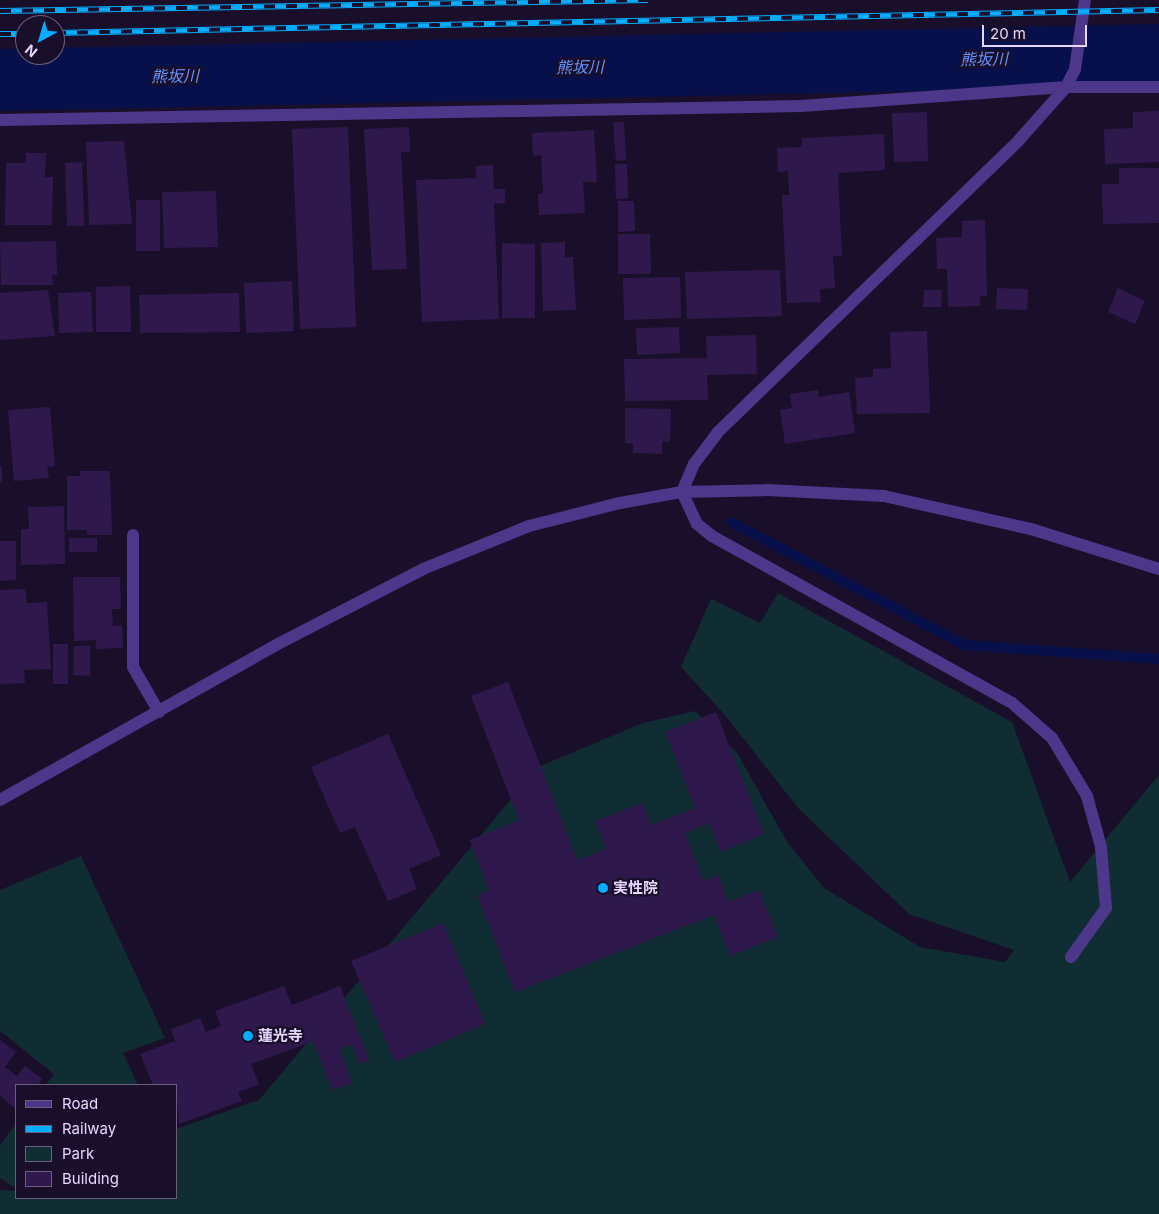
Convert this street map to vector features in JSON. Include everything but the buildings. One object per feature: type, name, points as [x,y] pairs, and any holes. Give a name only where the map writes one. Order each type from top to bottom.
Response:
[{"type":"street","points":[[1072,957],[1106,908],[1101,847],[1087,796],[1052,738],[1012,704],[712,536],[697,524],[682,492],[694,464],[717,432],[1019,140],[1066,87],[1075,70],[1085,0]]},
{"type":"street","points":[[0,120],[801,106],[1066,87],[1159,87]]},
{"type":"street","points":[[0,800],[276,645],[423,569],[529,526],[620,503],[682,492],[768,490],[884,496],[1031,529],[1159,569]]},
{"type":"street","points":[[133,536],[133,667],[159,712]]},
{"type":"green space","points":[[778,593],[1012,722],[1070,882],[1159,775],[1159,1214],[0,1214],[0,1190],[15,1191],[15,1199],[178,1199],[178,1128],[259,1100],[538,767],[643,723],[695,711],[737,753],[787,842],[824,888],[920,947],[1005,962],[1014,950],[909,914],[799,809],[724,714],[681,667],[711,599],[760,623]]},
{"type":"green space","points":[[81,856],[165,1038],[123,1053],[138,1084],[47,1084],[54,1074],[0,1031],[0,890]]},
{"type":"green space","points":[[15,1125],[14,1187],[0,1178],[0,1145]]},
{"type":"waterway","name":"熊坂川","points":[[0,80],[1159,55]]},
{"type":"waterway","points":[[731,522],[964,645],[1159,659]]},
{"type":"railway","points":[[0,11],[648,0]]},
{"type":"railway","points":[[65,33],[1159,10]]},
{"type":"railway","points":[[0,34],[15,34]]},
{"type":"place","name":"実性院","points":[[603,888]]},
{"type":"place","name":"蓮光寺","points":[[248,1036]]}]
